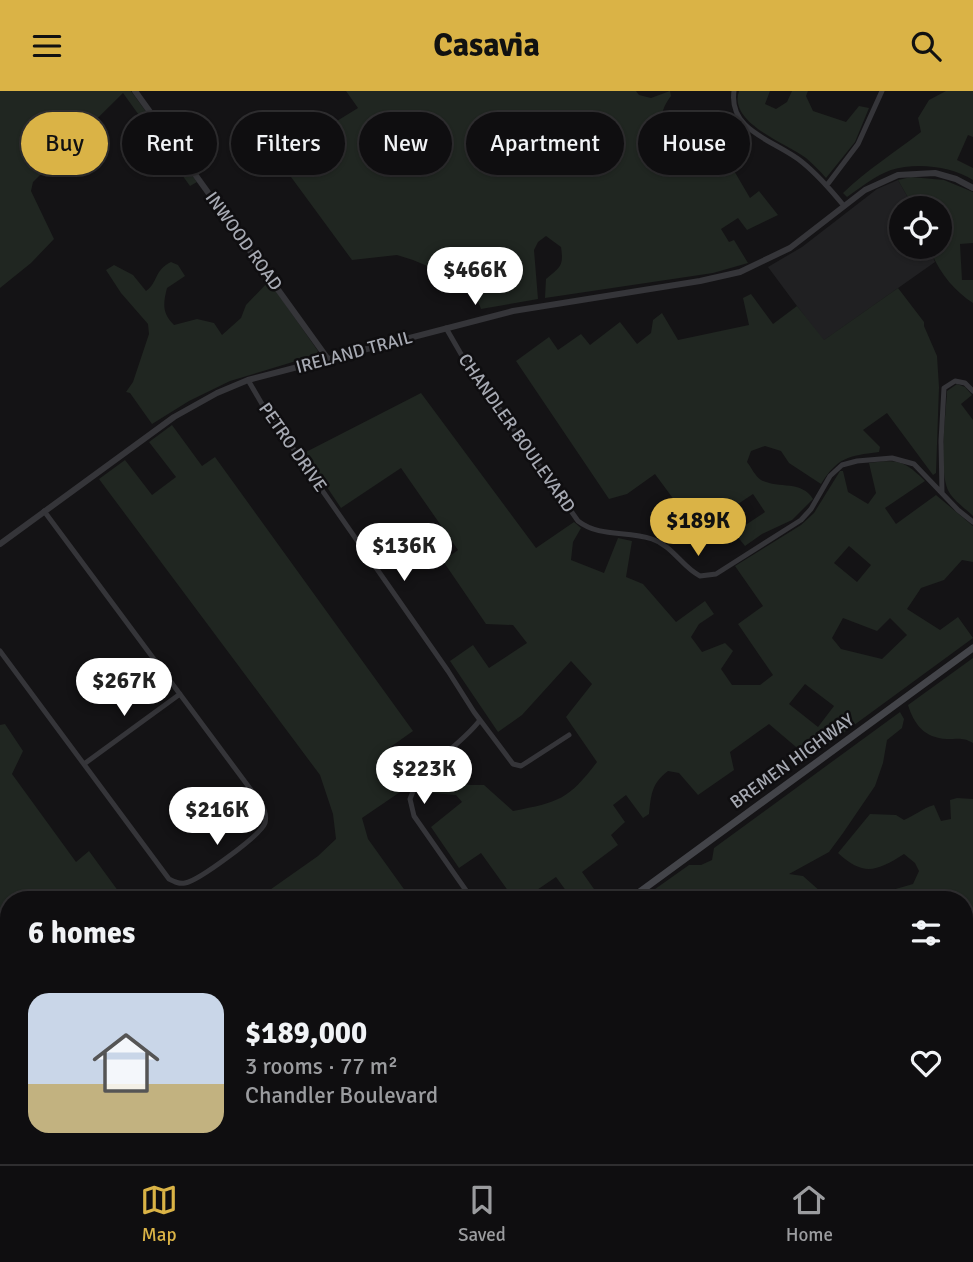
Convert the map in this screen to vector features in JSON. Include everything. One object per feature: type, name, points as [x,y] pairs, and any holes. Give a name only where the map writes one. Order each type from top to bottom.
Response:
[{"type":"main road","name":"BREMEN HIGHWAY","points":[[640,891],[973,649]]},
{"type":"street","name":"INWOOD ROAD","points":[[135,91],[328,359]]},
{"type":"street","points":[[734,91],[733,100],[737,115],[745,126],[800,160],[845,206]]},
{"type":"street","points":[[827,185],[858,144],[882,91]]},
{"type":"street","name":"IRELAND TRAIL","points":[[0,544],[174,417],[217,393],[248,380],[525,309],[740,272],[790,248],[877,183],[905,174],[942,175],[973,188]]},
{"type":"street","name":"CHANDLER BOULEVARD","points":[[446,328],[461,354],[578,521],[592,530],[654,540],[670,548],[700,576],[716,574],[801,520],[811,509],[830,476],[849,462],[892,458],[908,461],[973,522]]},
{"type":"street","name":"PETRO DRIVE","points":[[248,380],[480,720],[513,764],[518,766],[569,735]]},
{"type":"street","points":[[942,493],[943,392],[947,385],[955,381],[965,383],[973,391]]},
{"type":"street","points":[[0,651],[173,881],[187,883],[201,875],[255,835],[265,822],[265,813],[260,802],[44,511]]},
{"type":"street","points":[[84,764],[180,694]]},
{"type":"street","points":[[466,891],[414,816],[410,799],[423,776],[469,734],[480,720]]},
{"type":"shaded area","points":[[0,91],[131,91],[146,112],[137,112],[123,93],[104,112],[21,112],[21,175],[40,175],[33,182],[31,191],[54,239],[31,263],[0,288]]},
{"type":"shaded area","points":[[346,91],[636,91],[639,95],[651,98],[670,91],[671,96],[663,112],[638,112],[638,175],[737,175],[750,198],[759,191],[778,215],[747,230],[738,218],[721,229],[729,242],[734,240],[748,263],[713,273],[545,298],[546,279],[558,269],[562,259],[561,247],[546,236],[538,242],[534,250],[538,299],[481,309],[474,291],[463,281],[413,260],[397,255],[352,260],[290,175],[345,175],[345,116],[358,108]]},
{"type":"shaded area","points":[[739,91],[770,91],[765,104],[776,109],[787,102],[792,91],[808,91],[806,96],[813,111],[846,122],[859,106],[869,108],[855,142],[826,178],[806,158],[750,122],[750,112],[742,112],[738,102]]},
{"type":"shaded area","points":[[946,91],[973,91],[973,137],[968,135],[957,160],[973,168],[973,180],[954,171],[911,166],[879,175],[847,197],[843,193],[852,185],[921,132],[918,118],[929,100]]},
{"type":"shaded area","points":[[182,175],[192,175],[197,182],[190,186]]},
{"type":"shaded area","points":[[911,177],[944,180],[973,192],[973,243],[960,244],[962,280],[973,280],[973,303],[947,279],[934,259],[952,259],[952,196],[907,196],[898,180]]},
{"type":"shaded area","points":[[898,180],[907,196],[889,196],[889,259],[934,259],[935,262],[823,341],[768,267],[802,247],[877,189]]},
{"type":"shaded area","points":[[171,262],[178,265],[185,276],[167,288],[165,312],[174,325],[197,319],[214,323],[222,335],[241,318],[246,305],[269,281],[318,351],[316,355],[230,381],[189,401],[152,424],[130,393],[126,392],[133,382],[149,334],[148,324],[121,293],[106,270],[114,265],[133,275],[146,291],[162,269]]},
{"type":"shaded area","points":[[898,288],[924,322],[937,356],[939,387],[936,473],[933,475],[887,413],[863,430],[880,447],[879,452],[845,459],[833,468],[821,484],[789,463],[781,451],[765,446],[751,451],[747,462],[761,480],[803,489],[813,499],[792,520],[762,534],[745,546],[720,515],[697,531],[655,474],[627,494],[609,499],[516,361],[549,337],[558,350],[581,334],[590,345],[620,322],[637,344],[651,333],[653,320],[662,313],[678,340],[749,325],[743,298],[751,294],[773,324],[797,306],[824,340]],"holes":[[[753,494],[765,512],[744,526],[732,508]]]},
{"type":"shaded area","points":[[957,384],[965,387],[972,395],[961,404],[973,420],[973,516],[949,492],[944,471],[947,391]]},
{"type":"shaded area","points":[[421,393],[536,548],[574,522],[581,528],[573,542],[571,560],[604,573],[618,538],[632,541],[626,577],[643,584],[676,622],[705,601],[714,614],[699,624],[691,637],[702,652],[725,643],[733,651],[721,669],[732,685],[760,685],[773,675],[738,624],[763,606],[735,566],[801,525],[814,513],[840,471],[843,471],[848,492],[868,504],[876,493],[869,463],[900,463],[912,469],[925,481],[885,508],[896,524],[936,495],[973,526],[973,562],[962,560],[944,580],[921,588],[907,609],[940,630],[958,617],[973,638],[809,758],[769,724],[730,752],[734,770],[698,795],[679,773],[668,771],[655,785],[649,814],[643,818],[626,795],[613,805],[625,822],[611,835],[618,845],[582,872],[595,891],[566,891],[556,877],[535,891],[508,891],[481,853],[459,868],[431,827],[462,802],[456,795],[432,793],[422,787],[445,763],[468,785],[484,785],[513,811],[552,802],[570,792],[597,762],[566,717],[592,684],[571,661],[522,715],[498,732],[450,661],[473,645],[489,668],[527,643],[513,625],[486,624],[443,561],[458,550],[401,468],[341,508],[304,453]],"holes":[[[849,546],[871,565],[857,582],[834,563]],[[843,618],[877,631],[890,618],[907,635],[882,659],[841,649],[832,638]],[[805,684],[834,706],[818,727],[789,704]]]},
{"type":"shaded area","points":[[172,425],[202,466],[215,457],[413,731],[389,748],[411,778],[406,788],[362,818],[368,839],[405,891],[268,891],[318,856],[336,839],[333,814],[320,775],[99,479],[125,460],[152,495],[176,477],[149,442]]},
{"type":"shaded area","points":[[973,658],[973,743],[963,739],[939,738],[926,733],[913,718],[908,705]]},
{"type":"shaded area","points":[[900,712],[904,719],[902,728],[887,740],[875,786],[843,833],[829,852],[789,874],[803,876],[820,891],[652,891],[689,865],[701,865],[712,860],[714,848]]},
{"type":"shaded area","points":[[5,724],[23,751],[12,774],[76,862],[89,851],[118,891],[0,891],[0,725]]},
{"type":"shaded area","points":[[973,799],[973,891],[889,891],[913,884],[919,871],[915,863],[904,854],[871,869],[855,866],[838,853],[870,814],[896,815],[904,820],[934,805],[941,821],[951,819],[950,800]]}]
